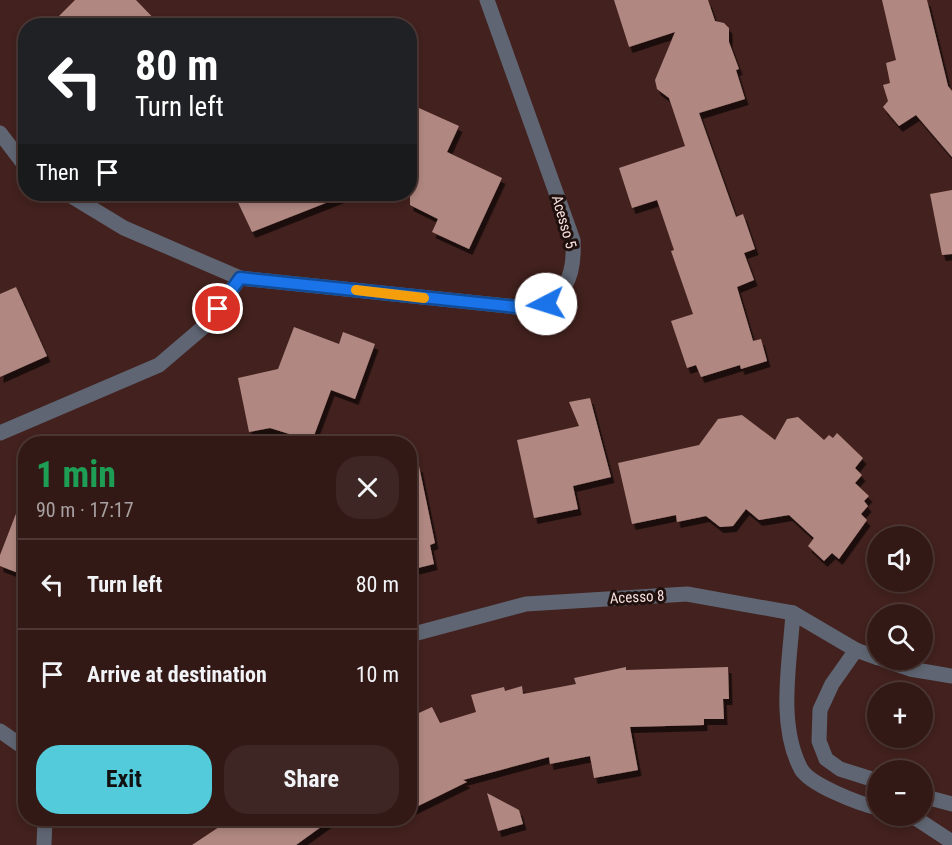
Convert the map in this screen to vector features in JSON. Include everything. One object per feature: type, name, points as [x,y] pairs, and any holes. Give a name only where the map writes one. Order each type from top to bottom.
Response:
[{"type":"street","name":"Acesso 5","points":[[80,201],[124,228],[240,278],[526,308],[546,304],[563,290],[574,265],[573,240],[487,0]]},
{"type":"street","points":[[0,133],[18,157]]},
{"type":"street","points":[[0,432],[159,364],[207,324],[240,278]]},
{"type":"street","name":"Acesso 8","points":[[417,633],[526,604],[687,594],[793,613],[856,650],[867,654]]},
{"type":"street","points":[[793,613],[788,728],[801,771],[847,800],[867,805]]},
{"type":"street","points":[[856,650],[832,684],[819,710],[819,741],[826,759],[840,769],[867,778]]},
{"type":"street","points":[[916,670],[952,676]]},
{"type":"street","points":[[0,731],[18,743]]},
{"type":"street","points":[[933,799],[952,804]]},
{"type":"street","points":[[44,845],[45,826]]},
{"type":"street","points":[[928,826],[952,842]]},
{"type":"building","points":[[75,0],[136,0],[153,18],[57,18]]},
{"type":"building","points":[[614,0],[708,0],[715,21],[724,23],[729,28],[729,42],[739,69],[736,70],[745,99],[699,113],[736,217],[743,214],[755,249],[744,253],[754,280],[737,287],[753,341],[761,339],[767,361],[741,369],[740,365],[701,377],[696,365],[687,368],[671,321],[693,314],[671,251],[674,250],[657,200],[632,208],[619,168],[685,146],[669,98],[657,89],[655,80],[675,32],[629,47]]},
{"type":"building","points":[[882,0],[927,0],[948,86],[952,91],[952,157],[916,115],[899,126],[883,107],[888,101],[883,85],[890,83],[886,63],[896,60]]},
{"type":"building","points":[[417,107],[459,126],[447,152],[502,178],[469,249],[432,232],[438,219],[410,205],[410,201],[417,201]]},
{"type":"building","points":[[952,190],[952,254],[942,255],[930,194]]},
{"type":"building","points":[[237,201],[331,201],[252,232]]},
{"type":"building","points":[[16,287],[47,356],[0,377],[0,294]]},
{"type":"building","points":[[294,327],[339,344],[343,332],[375,344],[355,399],[331,390],[314,436],[296,436],[270,428],[249,432],[238,378],[278,369]]},
{"type":"building","points":[[590,398],[611,477],[573,486],[578,509],[534,518],[517,440],[579,426],[569,402]]},
{"type":"building","points":[[742,415],[775,440],[787,419],[798,417],[824,440],[829,435],[833,438],[837,433],[863,458],[855,468],[862,475],[855,483],[869,496],[864,501],[868,506],[861,514],[867,520],[839,559],[832,553],[824,561],[808,546],[814,538],[789,515],[759,520],[746,509],[733,526],[720,527],[706,516],[677,522],[676,515],[632,524],[618,463],[699,445],[718,419]]},
{"type":"building","points":[[417,466],[419,466],[435,543],[430,545],[434,564],[417,568]]},
{"type":"building","points":[[18,508],[18,573],[0,566],[0,555]]},
{"type":"building","points":[[626,667],[626,670],[728,667],[729,699],[723,699],[724,719],[704,719],[704,725],[630,727],[638,770],[594,778],[590,756],[550,764],[549,757],[463,780],[467,782],[417,807],[417,714],[432,707],[440,723],[476,712],[471,695],[504,687],[505,691],[522,686],[523,694],[576,684],[574,678]]},
{"type":"building","points":[[487,793],[519,810],[523,824],[498,831]]},
{"type":"building","points":[[220,826],[322,826],[296,845],[192,845]]},
{"type":"slow traffic","points":[[356,290],[424,298]]},
{"type":"route","points":[[218,309],[240,278],[526,308],[546,304]]}]
